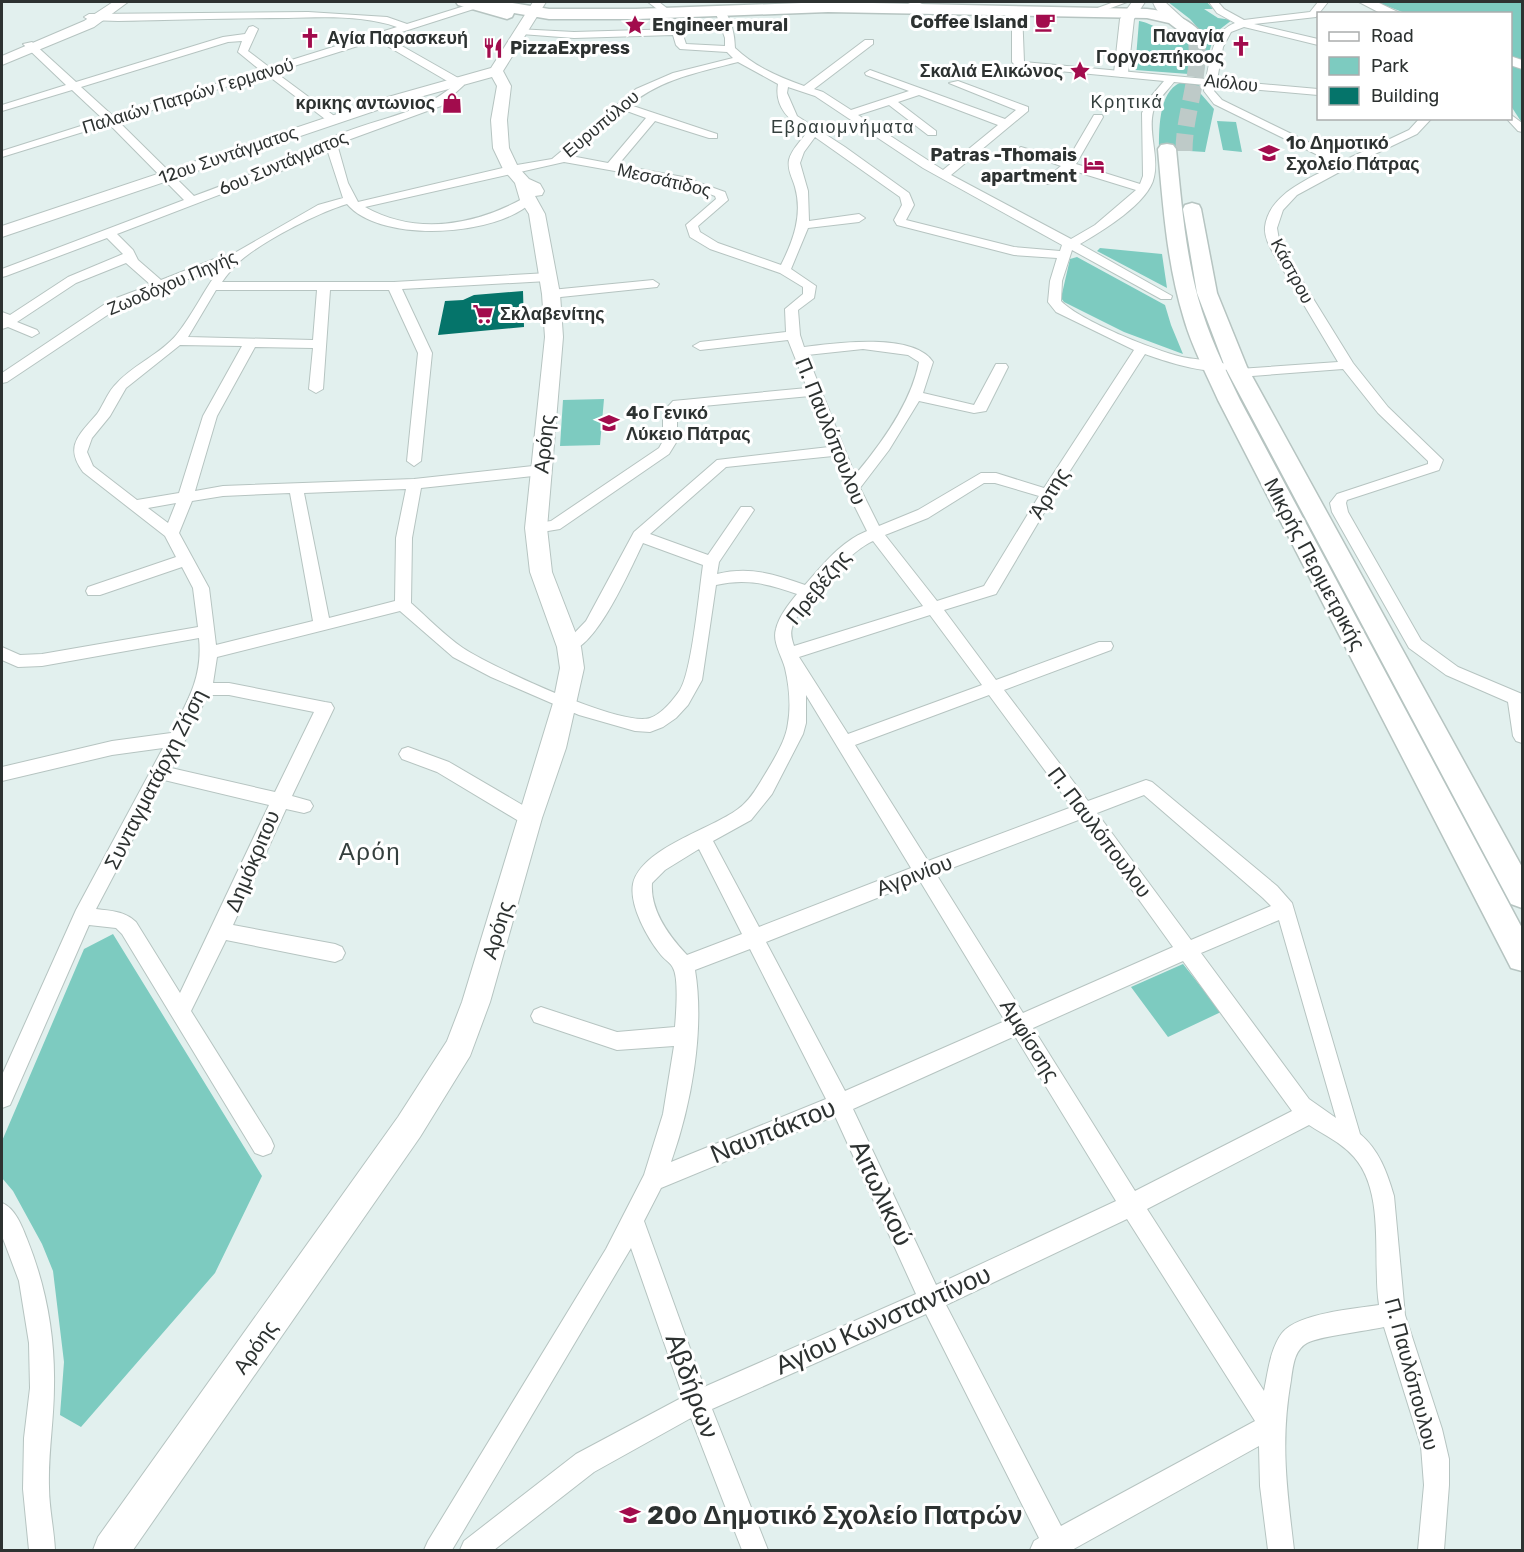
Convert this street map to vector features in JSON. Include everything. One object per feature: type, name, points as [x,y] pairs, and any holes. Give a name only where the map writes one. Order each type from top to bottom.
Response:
[{"type":"main road","points":[[466,5],[558,20],[668,13],[719,6],[927,9],[1130,6],[1169,26],[1187,32]]},
{"type":"main road","name":"Μικρής Περιμετρικής","points":[[1175,150],[1207,293],[1229,369],[1240,422],[1522,958]]},
{"type":"main road","name":"Μικρής Περιμετρικής","points":[[1229,369],[1522,895]]},
{"type":"street","points":[[94,18],[111,2]]},
{"type":"street","points":[[2,61],[94,18],[121,2]]},
{"type":"street","points":[[327,16],[346,2]]},
{"type":"street","points":[[652,2],[668,13]]},
{"type":"street","points":[[911,2],[927,9]]},
{"type":"street","points":[[1158,2],[1161,8],[1176,17],[1187,32]]},
{"type":"street","points":[[1322,2],[1313,15],[1245,22],[1224,32],[1209,81],[1209,93],[1218,102],[1348,165]]},
{"type":"street","points":[[1366,2],[1390,12]]},
{"type":"street","name":"Παλαιών Πατρών Γερμανού","points":[[2,154],[378,36],[403,24],[432,20],[466,5]]},
{"type":"street","points":[[1216,5],[1245,22],[1268,31],[1317,42]]},
{"type":"street","points":[[719,6],[730,38],[730,49]]},
{"type":"street","points":[[1121,73],[1130,6]]},
{"type":"street","name":"Αιόλου","points":[[1021,7],[1017,63],[1317,92]]},
{"type":"street","points":[[259,16],[243,52],[333,120]]},
{"type":"street","points":[[94,18],[327,16],[403,24]]},
{"type":"street","points":[[378,36],[456,81],[496,71],[530,16],[583,35],[676,32],[684,47],[730,49],[740,59],[784,84],[807,88],[851,114],[906,153],[1067,249],[1166,296]]},
{"type":"street","points":[[2,108],[227,39],[248,37]]},
{"type":"street","points":[[807,88],[869,42]]},
{"type":"street","points":[[2,54],[31,46]]},
{"type":"street","points":[[31,46],[111,120],[191,200]]},
{"type":"street","name":"Ευρυπύλου","points":[[352,202],[511,169],[552,163],[562,158],[640,91],[663,80],[740,59]]},
{"type":"street","points":[[496,71],[504,89],[499,120],[499,142],[511,169]]},
{"type":"street","points":[[870,73],[1004,123]]},
{"type":"street","points":[[784,84],[782,93],[790,116],[905,195],[908,204],[900,220],[925,230],[1014,251],[1067,249],[1105,224],[1144,189],[1149,176],[1147,112],[1152,102],[1172,78]]},
{"type":"street","name":"12ου Συντάγματος","points":[[2,232],[333,120],[456,81]]},
{"type":"street","name":"6ου Συντάγματος","points":[[2,273],[275,170],[331,142],[440,103],[455,91],[459,85],[456,81]]},
{"type":"street","points":[[944,175],[1024,108],[954,83]]},
{"type":"street","points":[[851,114],[918,92]]},
{"type":"street","points":[[890,101],[932,133]]},
{"type":"street","points":[[621,106],[713,136]]},
{"type":"street","points":[[610,167],[653,116]]},
{"type":"street","points":[[1048,182],[1070,165],[1098,117]]},
{"type":"street","name":"Κάστρου","points":[[1425,120],[1413,132],[1287,198],[1273,215],[1271,228],[1273,240],[1282,258],[1347,364],[1383,410],[1435,458],[1436,465],[1342,497],[1338,502],[1340,512],[1415,644],[1427,655],[1455,672],[1519,699]]},
{"type":"street","points":[[784,270],[802,236],[802,190],[794,163],[797,154],[813,132]]},
{"type":"street","points":[[331,142],[352,202],[374,216],[405,226],[444,230],[533,207]]},
{"type":"street","points":[[1021,150],[1144,189]]},
{"type":"street","name":"Μεσσάτιδος","points":[[562,158],[679,179],[719,192],[722,197],[720,203],[694,222],[692,230],[694,234],[714,246],[784,270]]},
{"type":"street","name":"Αρόης","points":[[111,1551],[449,1066],[469,1024],[565,703],[572,668],[569,646],[541,572],[536,528],[553,352],[550,285],[533,207],[523,182],[511,169]]},
{"type":"street","name":"Ζωοδόχου Πηγής","points":[[2,379],[111,306],[226,259],[234,259],[322,208],[352,202]]},
{"type":"street","points":[[803,225],[859,218]]},
{"type":"street","points":[[110,234],[123,246],[132,262],[159,285]]},
{"type":"street","points":[[1067,249],[1053,295],[1056,306],[1142,348],[1229,369],[1347,364]]},
{"type":"street","points":[[4,320],[72,280],[130,257]]},
{"type":"street","name":"Συνταγματάρχη Ζήση","points":[[2,1098],[83,916],[203,689],[209,653],[201,588],[171,533],[88,469],[82,462],[80,452],[85,437],[105,413],[123,383],[178,341],[212,286],[234,259]]},
{"type":"street","name":"Π. Παυλόπουλου","points":[[784,270],[804,280],[810,286],[809,296],[791,309],[797,343],[852,487],[875,533],[935,610],[1309,1114],[1350,1137],[1368,1157],[1383,1193],[1392,1314],[1434,1446],[1437,1482],[1431,1551]]},
{"type":"street","points":[[212,286],[653,284]]},
{"type":"street","points":[[316,389],[324,286]]},
{"type":"street","points":[[394,286],[425,353],[414,461]]},
{"type":"street","points":[[4,320],[32,333]]},
{"type":"street","points":[[178,341],[319,344]]},
{"type":"street","points":[[171,533],[186,496],[210,416],[250,343]]},
{"type":"street","points":[[700,346],[797,343],[869,344],[924,357],[926,365],[913,395],[874,463],[852,487]]},
{"type":"street","name":"Άρτης","points":[[789,654],[935,610],[990,590],[1048,494],[1142,348]]},
{"type":"street","points":[[913,395],[974,409],[981,408],[1001,368]]},
{"type":"street","points":[[536,528],[555,525],[664,451],[670,441],[671,409],[678,404],[815,391]]},
{"type":"street","points":[[569,646],[592,625],[639,536],[722,463],[838,451]]},
{"type":"street","points":[[135,505],[186,496],[414,483],[542,470]]},
{"type":"street","name":"Πρεβέζης","points":[[683,966],[666,946],[648,917],[642,885],[647,873],[752,808],[794,734],[798,711],[789,654],[783,639],[783,628],[793,610],[846,549],[875,533],[923,514],[981,478],[996,478],[1048,494]]},
{"type":"street","points":[[414,483],[404,538],[403,605],[438,637],[462,654],[565,703],[639,726],[648,726],[661,720],[688,694],[694,680],[711,562],[746,510]]},
{"type":"street","points":[[296,488],[322,626]]},
{"type":"street","points":[[639,536],[711,562]]},
{"type":"street","points":[[94,591],[185,561]]},
{"type":"street","points":[[709,580],[740,573],[759,574],[807,592]]},
{"type":"street","points":[[209,653],[403,605]]},
{"type":"street","points":[[2,653],[9,659],[18,661],[42,660],[208,631]]},
{"type":"street","points":[[845,742],[1105,646]]},
{"type":"street","name":"Αμφίσσης","points":[[789,654],[1131,1205],[1272,1425]]},
{"type":"street","name":"Δημόκριτου","points":[[180,1013],[222,931],[278,801],[325,708],[229,689],[203,689]]},
{"type":"street","points":[[1519,699],[1522,736]]},
{"type":"street","points":[[2,774],[112,748],[177,739]]},
{"type":"street","points":[[408,754],[443,767],[529,818]]},
{"type":"street","points":[[160,772],[304,806]]},
{"type":"street","name":"Αγρινίου","points":[[683,966],[1146,787],[1282,904]]},
{"type":"street","name":"Αιτωλικού","points":[[702,837],[840,1104],[931,1300],[1053,1548]]},
{"type":"street","points":[[1282,904],[1348,1122],[1350,1137]]},
{"type":"street","name":"Ναυπάκτου","points":[[653,1180],[840,1104],[1187,950],[1282,904]]},
{"type":"street","points":[[83,916],[121,920],[129,928],[263,1146]]},
{"type":"street","points":[[222,931],[335,953]]},
{"type":"street","points":[[437,1551],[614,1257],[653,1180],[674,1114],[686,1036],[683,966]]},
{"type":"street","points":[[541,1016],[617,1041],[686,1036]]},
{"type":"street","name":"Αγίου Κωνσταντίνου","points":[[473,1551],[585,1463],[696,1402],[931,1300],[1131,1205],[1309,1114]]},
{"type":"street","points":[[2,1214],[17,1242],[31,1281],[40,1343],[42,1389],[37,1438],[36,1489],[42,1551]]},
{"type":"street","name":"Αβδήρων","points":[[633,1221],[696,1402],[755,1551]]},
{"type":"street","points":[[1281,1551],[1273,1497],[1272,1425],[1281,1369],[1292,1339],[1304,1331],[1317,1327],[1392,1314]]},
{"type":"street","points":[[1053,1548],[1272,1425]]},
{"type":"green space","points":[[1168,2],[1207,2],[1213,9],[1204,9],[1218,18],[1232,20],[1215,33],[1202,75],[1135,70],[1139,21],[1156,27],[1171,37],[1204,35],[1190,19]]},
{"type":"green space","points":[[1376,2],[1522,2],[1522,61],[1512,56],[1512,12],[1402,12]]},
{"type":"green space","points":[[1512,65],[1522,69],[1522,123],[1512,108]]},
{"type":"green space","points":[[1185,81],[1199,84],[1201,94],[1214,109],[1205,152],[1159,149],[1160,119],[1165,99],[1176,85]]},
{"type":"green space","points":[[1217,121],[1236,122],[1242,152],[1223,150]]},
{"type":"green space","points":[[1100,248],[1162,254],[1167,288],[1097,251]]},
{"type":"green space","points":[[1077,257],[1165,305],[1183,354],[1124,332],[1064,302],[1061,298],[1070,259]]},
{"type":"green space","points":[[604,399],[600,445],[560,446],[563,400]]},
{"type":"green space","points":[[113,934],[262,1176],[215,1273],[81,1427],[60,1415],[64,1362],[53,1271],[42,1244],[13,1191],[2,1178],[2,1141],[84,949]]},
{"type":"green space","points":[[1183,964],[1221,1012],[1168,1037],[1131,987]]},
{"type":"building","name":"Σκλαβενίτης","points":[[523,291],[524,327],[438,335],[445,301],[463,300],[474,295]]},
{"type":"tunnel","points":[[1184,151],[1197,65],[1196,36]]},
{"type":"place","name":"Coffee Island","points":[[1045,22]]},
{"type":"place","name":"Engineer mural","points":[[635,25]]},
{"type":"place","name":"Αγία Παρασκευή","points":[[310,38]]},
{"type":"place","name":"Παναγία Γοργοεπήκοος","points":[[1241,46]]},
{"type":"place","name":"PizzaExpress","points":[[493,48]]},
{"type":"place","name":"Σκαλιά Ελικώνος","points":[[1080,71]]},
{"type":"place","name":"κρικης αντωνιος","points":[[452,103]]},
{"type":"place","name":"1ο Δημοτικό Σχολείο Πάτρας","points":[[1269,153]]},
{"type":"place","name":"Patras -Thomais apartment","points":[[1094,165]]},
{"type":"place","name":"Σκλαβενίτης","points":[[483,314]]},
{"type":"place","name":"4ο Γενικό Λύκειο Πάτρας","points":[[609,423]]},
{"type":"place","name":"20ο Δημοτικό Σχολείο Πατρών","points":[[630,1515]]},
{"type":"district","name":"Κρητικά","points":[[1127,102]]},
{"type":"district","name":"Εβραιομνήματα","points":[[843,127]]},
{"type":"district","name":"Αρόη","points":[[370,852]]}]
